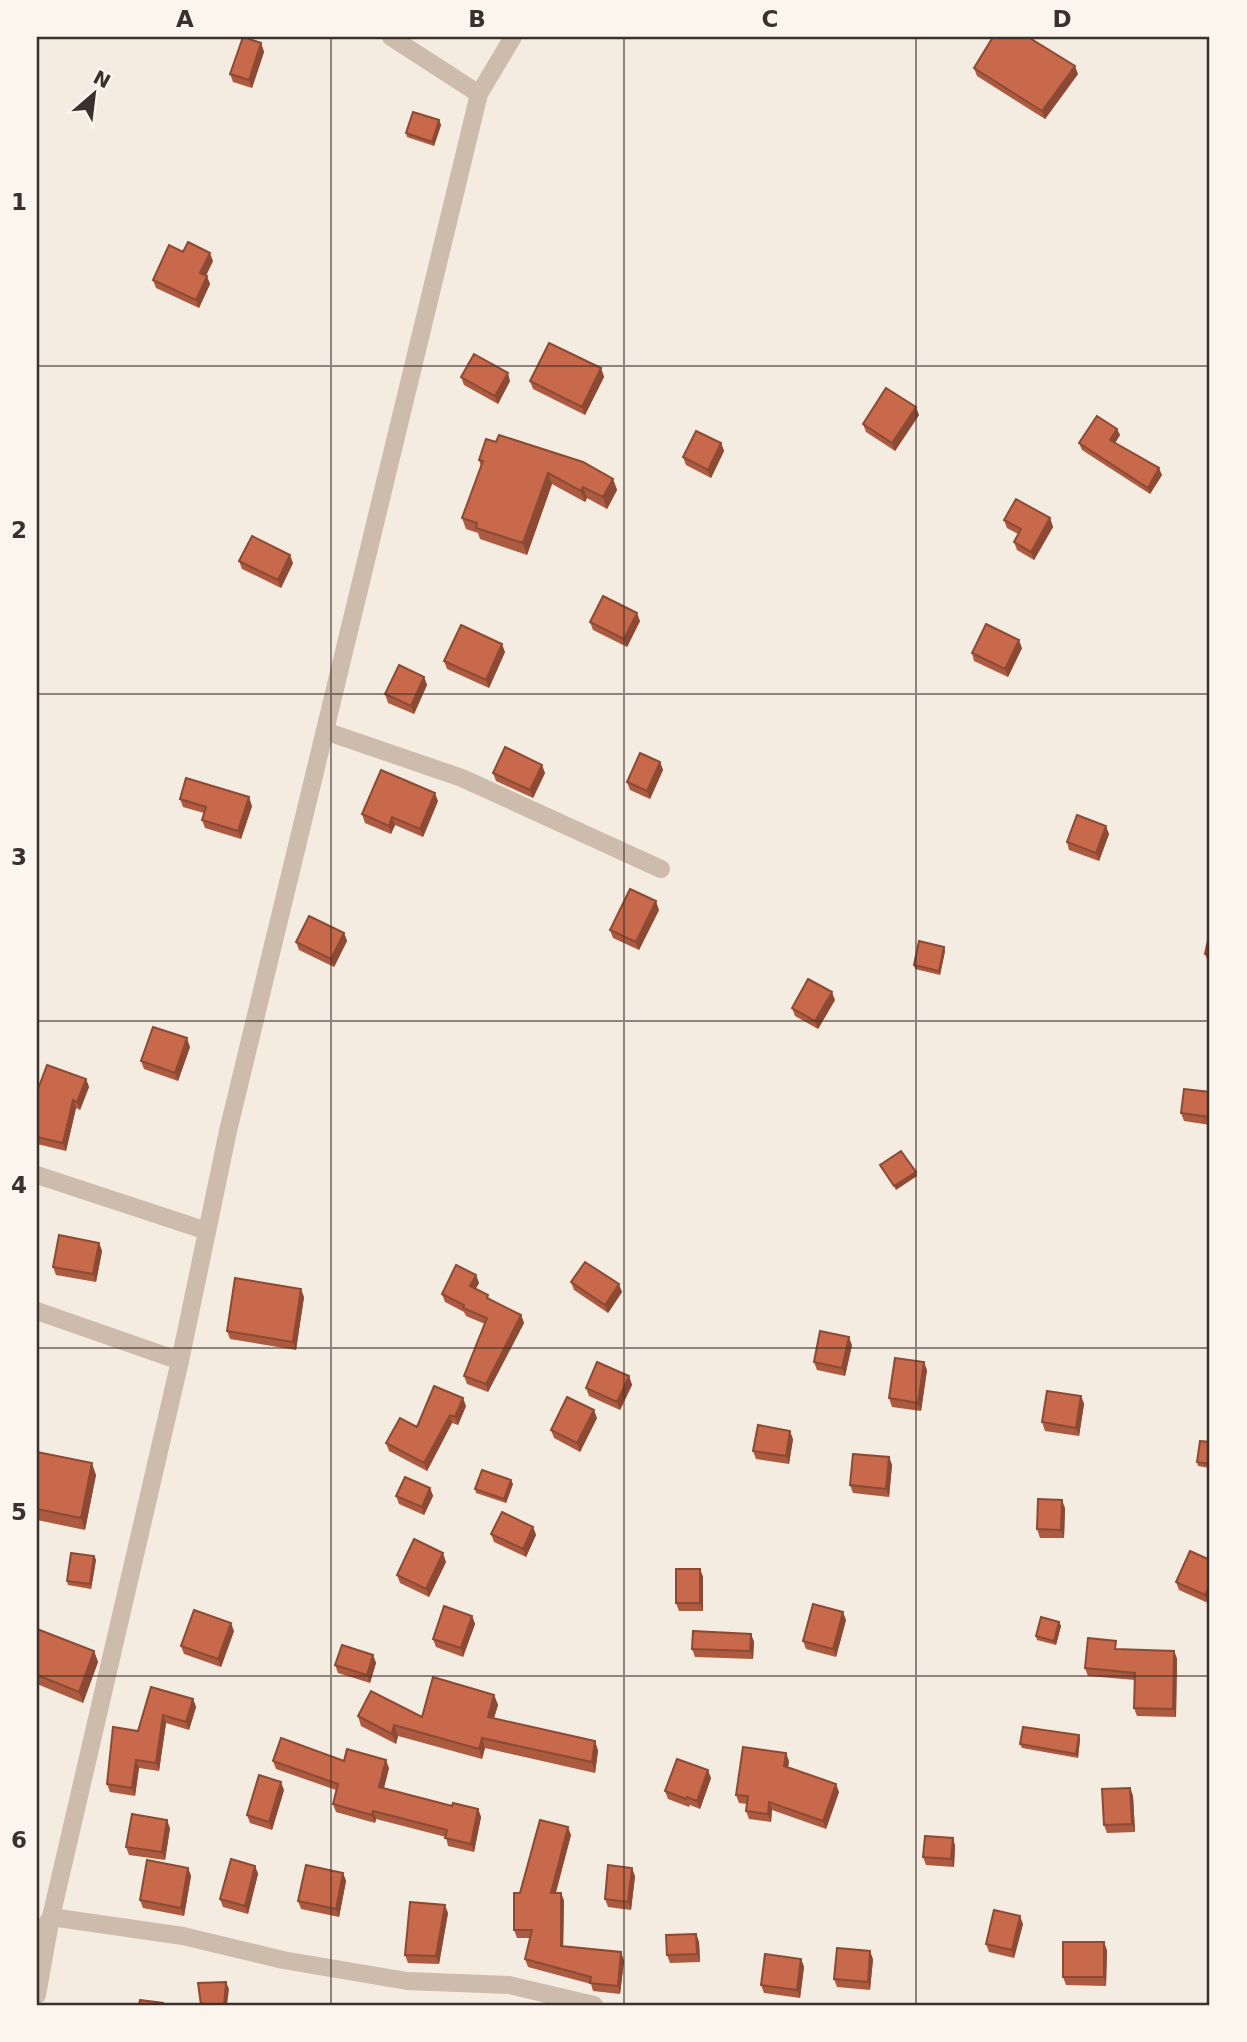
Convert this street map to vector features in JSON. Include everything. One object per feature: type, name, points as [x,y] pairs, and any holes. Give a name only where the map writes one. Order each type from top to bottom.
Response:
[{"type":"street","points":[[391,37],[479,94]]},
{"type":"street","points":[[37,1995],[51,1917],[180,1361],[228,1131],[479,94],[513,37]]},
{"type":"street","points":[[325,731],[462,778],[661,869]]},
{"type":"street","points":[[37,1175],[207,1231]]},
{"type":"street","points":[[37,1311],[180,1361]]},
{"type":"street","points":[[37,1939],[51,1917]]},
{"type":"street","points":[[51,1917],[183,1936],[283,1960],[407,1981],[509,1985],[594,2005]]},
{"type":"building","points":[[243,37],[261,43],[249,80],[230,74]]},
{"type":"building","points":[[993,37],[1028,37],[1075,66],[1042,111],[974,68]]},
{"type":"building","points":[[413,112],[439,120],[432,142],[406,133]]},
{"type":"building","points":[[188,242],[210,253],[200,273],[207,276],[196,300],[153,280],[169,245],[183,252]]},
{"type":"building","points":[[549,343],[601,368],[582,407],[530,381]]},
{"type":"building","points":[[474,354],[508,373],[495,396],[461,377]]},
{"type":"building","points":[[886,388],[916,407],[892,443],[863,424]]},
{"type":"building","points":[[1097,416],[1117,429],[1110,440],[1159,468],[1148,488],[1079,443]]},
{"type":"building","points":[[696,431],[721,443],[708,470],[683,457]]},
{"type":"building","points":[[499,435],[583,462],[613,479],[603,497],[583,487],[581,491],[548,473],[523,543],[476,528],[477,523],[462,518],[483,461],[479,460],[486,439],[496,442]]},
{"type":"building","points":[[1016,499],[1050,518],[1031,552],[1014,542],[1021,529],[1004,520]]},
{"type":"building","points":[[252,536],[290,555],[278,580],[239,561]]},
{"type":"building","points":[[603,596],[637,613],[624,639],[590,622]]},
{"type":"building","points":[[986,624],[1019,640],[1005,669],[972,653]]},
{"type":"building","points":[[461,625],[502,644],[486,680],[444,661]]},
{"type":"building","points":[[399,665],[424,677],[411,706],[385,694]]},
{"type":"building","points":[[505,747],[542,765],[530,790],[493,773]]},
{"type":"building","points":[[640,753],[660,762],[647,791],[627,782]]},
{"type":"building","points":[[381,770],[435,793],[420,829],[392,817],[389,826],[362,814]]},
{"type":"building","points":[[186,778],[249,797],[238,831],[202,820],[206,807],[180,799]]},
{"type":"building","points":[[1077,815],[1106,826],[1096,853],[1067,842]]},
{"type":"building","points":[[630,889],[656,901],[636,942],[610,930]]},
{"type":"building","points":[[309,916],[344,933],[331,959],[296,942]]},
{"type":"building","points":[[1210,931],[1210,955],[1205,954]]},
{"type":"building","points":[[919,941],[944,947],[939,971],[914,965]]},
{"type":"building","points":[[808,979],[832,992],[815,1021],[792,1008]]},
{"type":"building","points":[[153,1027],[187,1038],[175,1073],[141,1061]]},
{"type":"building","points":[[47,1065],[86,1079],[77,1102],[73,1100],[63,1143],[37,1137],[37,1092]]},
{"type":"building","points":[[1184,1089],[1210,1092],[1210,1117],[1181,1113]]},
{"type":"building","points":[[901,1151],[916,1172],[894,1186],[880,1165]]},
{"type":"building","points":[[59,1235],[99,1243],[93,1274],[53,1267]]},
{"type":"building","points":[[585,1262],[619,1284],[605,1305],[571,1282]]},
{"type":"building","points":[[456,1265],[476,1275],[470,1286],[521,1315],[486,1384],[464,1376],[487,1318],[463,1308],[464,1305],[442,1294]]},
{"type":"building","points":[[235,1278],[301,1289],[293,1342],[227,1331]]},
{"type":"building","points":[[820,1331],[849,1337],[842,1368],[814,1362]]},
{"type":"building","points":[[895,1358],[924,1362],[918,1403],[889,1398]]},
{"type":"building","points":[[597,1362],[629,1376],[617,1402],[586,1388]]},
{"type":"building","points":[[434,1386],[463,1398],[455,1417],[450,1415],[424,1463],[386,1443],[400,1418],[417,1427]]},
{"type":"building","points":[[1047,1391],[1081,1396],[1076,1428],[1042,1422]]},
{"type":"building","points":[[567,1397],[594,1410],[577,1443],[551,1430]]},
{"type":"building","points":[[758,1425],[790,1431],[786,1456],[753,1451]]},
{"type":"building","points":[[1200,1441],[1210,1442],[1210,1464],[1197,1462]]},
{"type":"building","points":[[37,1452],[92,1463],[81,1518],[37,1509]]},
{"type":"building","points":[[853,1454],[889,1457],[886,1489],[850,1485]]},
{"type":"building","points":[[482,1470],[511,1480],[504,1499],[475,1489]]},
{"type":"building","points":[[405,1477],[430,1488],[422,1507],[396,1496]]},
{"type":"building","points":[[1038,1499],[1062,1500],[1061,1530],[1037,1529]]},
{"type":"building","points":[[502,1512],[533,1527],[523,1549],[491,1534]]},
{"type":"building","points":[[414,1539],[443,1553],[426,1589],[397,1575]]},
{"type":"building","points":[[1190,1551],[1210,1560],[1210,1584],[1205,1595],[1176,1582]]},
{"type":"building","points":[[71,1553],[94,1556],[90,1584],[67,1581]]},
{"type":"building","points":[[676,1569],[700,1569],[700,1603],[676,1603]]},
{"type":"building","points":[[813,1604],[843,1612],[833,1649],[803,1641]]},
{"type":"building","points":[[444,1606],[472,1616],[461,1648],[433,1639]]},
{"type":"building","points":[[194,1610],[231,1623],[218,1659],[181,1646]]},
{"type":"building","points":[[1041,1617],[1059,1622],[1054,1641],[1036,1636]]},
{"type":"building","points":[[37,1629],[94,1651],[79,1692],[37,1675]]},
{"type":"building","points":[[693,1631],[751,1634],[750,1651],[692,1649]]},
{"type":"building","points":[[1088,1638],[1116,1641],[1115,1649],[1174,1651],[1173,1709],[1134,1708],[1135,1673],[1085,1668]]},
{"type":"building","points":[[342,1645],[373,1655],[367,1675],[335,1665]]},
{"type":"building","points":[[433,1677],[494,1695],[488,1717],[595,1741],[592,1762],[482,1738],[479,1749],[394,1725],[392,1734],[358,1716],[371,1691],[422,1717]]},
{"type":"building","points":[[151,1687],[193,1699],[186,1722],[163,1715],[156,1763],[136,1760],[132,1788],[107,1784],[113,1727],[138,1731]]},
{"type":"building","points":[[1023,1727],[1079,1735],[1076,1754],[1020,1744]]},
{"type":"building","points":[[281,1738],[344,1761],[347,1749],[386,1760],[379,1787],[452,1806],[453,1803],[478,1809],[471,1844],[445,1838],[447,1830],[333,1804],[338,1784],[273,1761]]},
{"type":"building","points":[[743,1747],[786,1753],[784,1766],[836,1784],[823,1821],[769,1802],[768,1814],[746,1811],[748,1796],[736,1795]]},
{"type":"building","points":[[677,1759],[708,1770],[697,1801],[665,1791]]},
{"type":"building","points":[[259,1775],[281,1782],[269,1822],[247,1815]]},
{"type":"building","points":[[1130,1788],[1132,1824],[1104,1825],[1102,1789]]},
{"type":"building","points":[[132,1814],[167,1820],[162,1852],[126,1847]]},
{"type":"building","points":[[540,1820],[568,1827],[551,1893],[561,1893],[561,1946],[621,1952],[618,1986],[590,1983],[591,1977],[525,1959],[532,1930],[514,1930],[514,1893],[520,1893]]},
{"type":"building","points":[[925,1836],[953,1838],[951,1859],[923,1857]]},
{"type":"building","points":[[231,1859],[255,1866],[245,1906],[220,1899]]},
{"type":"building","points":[[147,1860],[188,1868],[181,1908],[140,1900]]},
{"type":"building","points":[[306,1865],[343,1873],[336,1909],[298,1901]]},
{"type":"building","points":[[608,1865],[632,1868],[628,1902],[605,1899]]},
{"type":"building","points":[[410,1902],[445,1905],[436,1956],[405,1955]]},
{"type":"building","points":[[994,1910],[1020,1916],[1012,1950],[986,1944]]},
{"type":"building","points":[[696,1934],[697,1954],[667,1955],[666,1935]]},
{"type":"building","points":[[1063,1942],[1104,1942],[1104,1977],[1063,1977]]},
{"type":"building","points":[[837,1948],[870,1951],[868,1982],[834,1979]]},
{"type":"building","points":[[765,1954],[801,1959],[797,1990],[761,1985]]},
{"type":"building","points":[[226,1982],[224,2005],[201,2005],[198,1983]]},
{"type":"building","points":[[140,2000],[163,2003],[163,2005],[139,2005]]}]
